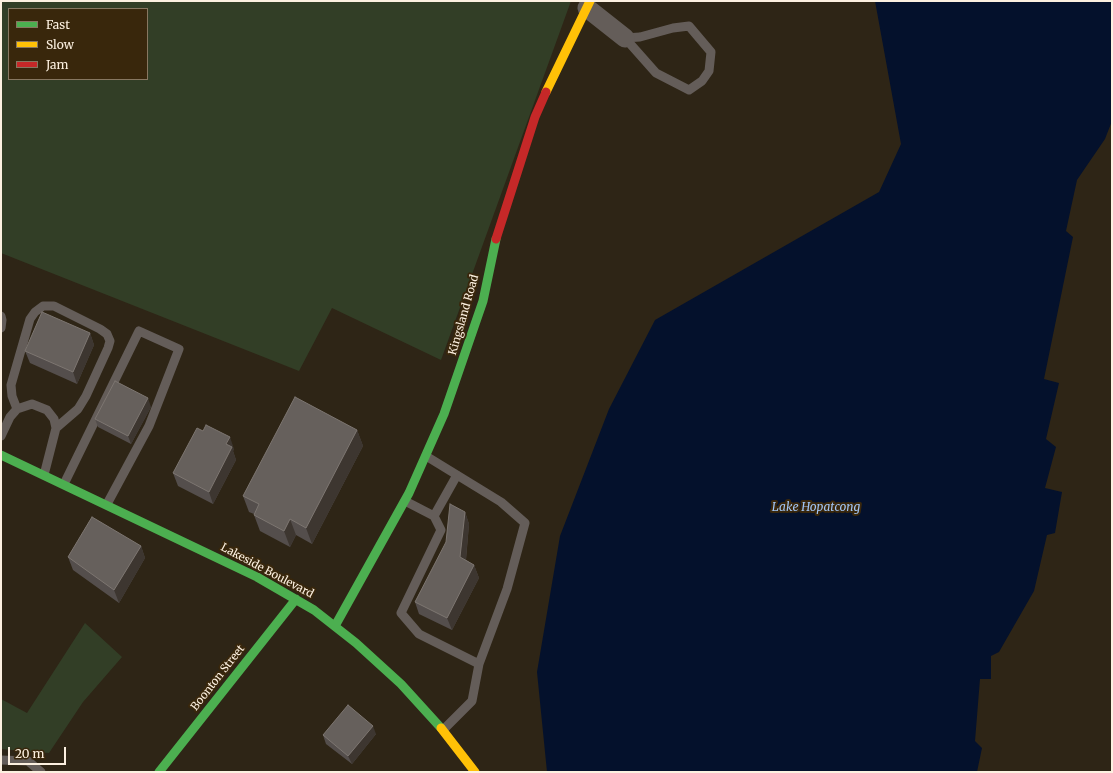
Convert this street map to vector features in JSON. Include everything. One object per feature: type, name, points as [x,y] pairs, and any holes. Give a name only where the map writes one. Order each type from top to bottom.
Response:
[{"type":"street","points":[[588,4],[625,38]]},
{"type":"street","name":"Kingsland Road","points":[[335,626],[405,501],[444,414],[483,301],[494,246],[535,117],[588,4]]},
{"type":"street","name":"Lakeside Boulevard","points":[[1,455],[107,504],[257,577],[296,599],[335,626],[401,684],[443,730],[475,772]]},
{"type":"street","name":"Boonton Street","points":[[159,772],[296,599]]},
{"type":"lane","points":[[689,26],[711,52],[709,71],[702,81],[689,90],[656,73],[625,38],[640,37],[673,28],[689,26]]},
{"type":"lane","points":[[17,410],[12,396],[11,385],[30,319],[35,312],[43,306],[54,306],[100,329],[107,334],[110,341],[86,396],[73,414],[56,428]]},
{"type":"lane","points":[[1,316],[1,328]]},
{"type":"lane","points":[[64,484],[139,331],[179,349],[149,426],[107,504]]},
{"type":"lane","points":[[1,436],[10,417],[17,410],[32,404],[47,410],[54,419],[56,428],[44,475]]},
{"type":"lane","points":[[426,455],[501,502],[525,523],[507,589],[479,664],[472,701],[443,730]]},
{"type":"lane","points":[[434,516],[457,475]]},
{"type":"lane","points":[[405,501],[434,516],[441,530],[401,613],[419,634],[479,664]]},
{"type":"lane","points":[[1,760],[28,761],[40,772]]},
{"type":"green space","points":[[1,1],[571,1],[441,360],[332,308],[299,371],[1,253]]},
{"type":"green space","points":[[85,623],[122,657],[83,702],[49,753],[1,749],[1,699],[27,713]]},
{"type":"water","name":"Lake Hopatcong","points":[[875,1],[1112,1],[1112,121],[1105,139],[1077,180],[1066,231],[1073,237],[1044,379],[1059,383],[1046,439],[1056,447],[1045,488],[1062,492],[1055,533],[1047,535],[1034,591],[999,652],[991,656],[991,679],[980,679],[975,741],[982,748],[977,772],[547,772],[537,672],[560,536],[609,409],[655,320],[879,192],[901,144]]},
{"type":"building","points":[[42,312],[90,333],[73,372],[25,351]]},
{"type":"building","points":[[115,381],[148,398],[128,436],[95,419]]},
{"type":"building","points":[[295,397],[357,430],[306,528],[290,519],[284,531],[254,515],[259,504],[243,496]]},
{"type":"building","points":[[206,425],[230,437],[226,444],[232,447],[209,492],[173,473],[197,428],[203,431]]},
{"type":"building","points":[[450,504],[465,512],[460,557],[474,565],[447,618],[415,602],[446,542]]},
{"type":"building","points":[[92,517],[141,546],[114,590],[68,557]]},
{"type":"building","points":[[348,705],[373,726],[348,756],[323,735]]},
{"type":"traffic: fast","points":[[335,626],[409,493],[444,414],[483,301],[496,239]]},
{"type":"traffic: fast","points":[[1,455],[257,577],[314,610],[356,643],[401,684],[441,728]]},
{"type":"traffic: fast","points":[[159,772],[296,599]]},
{"type":"traffic: slow","points":[[546,92],[590,1]]},
{"type":"traffic: slow","points":[[441,728],[475,772]]},
{"type":"traffic: jam","points":[[496,239],[535,117],[546,92]]}]
